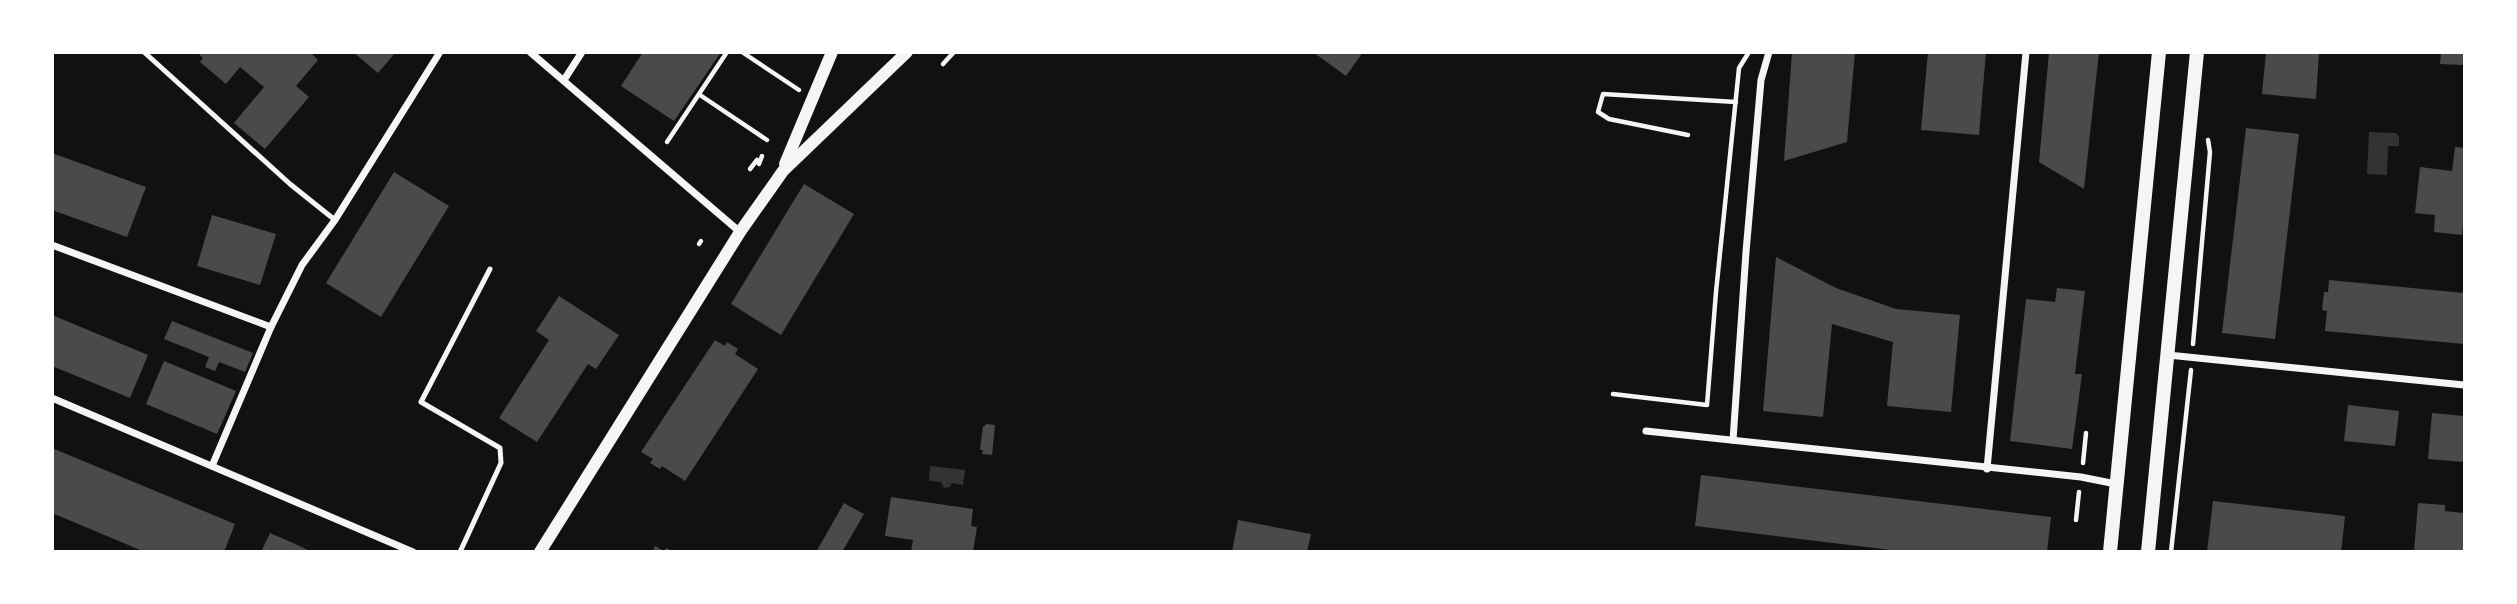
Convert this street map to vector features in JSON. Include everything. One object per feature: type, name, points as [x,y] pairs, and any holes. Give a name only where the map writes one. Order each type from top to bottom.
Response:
[{"type":"main road","points":[[2110,551],[2158,52]]},
{"type":"main road","points":[[2148,551],[2197,52]]},
{"type":"street","points":[[212,466],[271,327],[302,265],[335,220],[440,52]]},
{"type":"street","points":[[530,52],[740,232]]},
{"type":"street","points":[[564,80],[582,52]]},
{"type":"street","points":[[540,551],[740,232],[782,171],[832,52]]},
{"type":"street","points":[[782,171],[907,52]]},
{"type":"street","points":[[1733,440],[1745,253],[1761,80],[1769,52]]},
{"type":"street","points":[[1987,469],[2026,52]]},
{"type":"street","points":[[52,245],[271,327]]},
{"type":"street","points":[[2168,355],[2465,385]]},
{"type":"street","points":[[52,397],[413,551]]},
{"type":"street","points":[[1646,431],[2081,477],[2117,484]]},
{"type":"lane","points":[[144,52],[290,184],[335,220]]},
{"type":"lane","points":[[460,551],[501,463],[500,448],[421,402],[490,269]]},
{"type":"path","points":[[667,142],[727,52]]},
{"type":"path","points":[[742,52],[800,90]]},
{"type":"path","points":[[943,64],[954,52]]},
{"type":"path","points":[[1613,394],[1707,405],[1739,68],[1749,52]]},
{"type":"path","points":[[1688,135],[1609,119],[1598,112],[1603,94],[1736,102]]},
{"type":"path","points":[[700,95],[767,140]]},
{"type":"path","points":[[2171,551],[2210,152],[2204,129]]},
{"type":"path","points":[[750,169],[759,160]]},
{"type":"path","points":[[2083,463],[2086,433]]},
{"type":"path","points":[[2076,520],[2079,492]]},
{"type":"shaded area","points":[[2369,132],[2396,133],[2399,136],[2399,146],[2388,146],[2387,175],[2367,174]]},
{"type":"shaded area","points":[[930,466],[965,470],[963,485],[952,483],[950,487],[944,488],[941,482],[929,481]]},
{"type":"building","points":[[197,52],[310,52],[318,60],[296,86],[309,97],[265,149],[234,123],[264,87],[240,67],[226,84],[200,62],[203,58]]},
{"type":"building","points":[[353,52],[396,52],[378,73]]},
{"type":"building","points":[[643,52],[721,52],[674,121],[621,86]]},
{"type":"building","points":[[1313,52],[1363,52],[1346,76]]},
{"type":"building","points":[[1792,52],[1855,52],[1847,142],[1784,161]]},
{"type":"building","points":[[1928,52],[1986,52],[1979,135],[1921,130]]},
{"type":"building","points":[[2049,52],[2099,52],[2084,189],[2039,162]]},
{"type":"building","points":[[2266,52],[2319,52],[2316,99],[2262,94]]},
{"type":"building","points":[[2441,52],[2464,52],[2464,65],[2440,64]]},
{"type":"building","points":[[2246,128],[2299,134],[2275,339],[2222,333]]},
{"type":"building","points":[[2455,147],[2464,148],[2462,235],[2434,232],[2435,215],[2415,213],[2420,167],[2452,171]]},
{"type":"building","points":[[52,153],[146,187],[127,237],[52,210]]},
{"type":"building","points":[[394,172],[449,206],[381,317],[326,283]]},
{"type":"building","points":[[804,184],[854,214],[781,335],[731,304]]},
{"type":"building","points":[[212,215],[276,234],[260,285],[197,266]]},
{"type":"building","points":[[1776,257],[1836,288],[1896,309],[1960,315],[1951,412],[1887,406],[1893,342],[1832,324],[1823,417],[1763,411]]},
{"type":"building","points":[[2329,280],[2464,293],[2464,344],[2325,331],[2327,311],[2322,310],[2324,292],[2328,292]]},
{"type":"building","points":[[2057,288],[2085,291],[2075,374],[2082,374],[2072,449],[2010,441],[2026,299],[2055,302]]},
{"type":"building","points":[[559,296],[619,335],[596,369],[588,364],[537,442],[499,418],[549,340],[536,331]]},
{"type":"building","points":[[52,315],[148,355],[130,398],[52,366]]},
{"type":"building","points":[[172,321],[253,353],[245,372],[219,362],[215,371],[205,367],[209,357],[164,339]]},
{"type":"building","points":[[715,340],[725,346],[727,342],[738,349],[735,354],[758,369],[685,481],[662,466],[660,469],[650,463],[653,459],[641,452]]},
{"type":"building","points":[[164,361],[236,391],[217,434],[146,404]]},
{"type":"building","points":[[2348,405],[2399,411],[2395,446],[2344,441]]},
{"type":"building","points":[[2432,413],[2464,416],[2464,462],[2428,459]]},
{"type":"building","points":[[995,425],[992,455],[982,454],[983,450],[980,450],[983,426]]},
{"type":"building","points":[[52,448],[235,524],[224,552],[145,552],[52,513]]},
{"type":"building","points":[[1701,475],[2051,517],[2047,552],[1907,552],[1695,526]]},
{"type":"building","points":[[891,497],[973,509],[971,526],[977,527],[973,552],[911,552],[913,540],[885,536]]},
{"type":"building","points":[[2213,501],[2345,516],[2341,552],[2207,552]]},
{"type":"building","points":[[844,503],[864,514],[842,552],[816,552]]},
{"type":"building","points":[[2418,503],[2445,505],[2445,511],[2464,513],[2464,552],[2414,552]]},
{"type":"building","points":[[1238,520],[1311,534],[1307,552],[1232,552]]},
{"type":"building","points":[[270,533],[293,543],[312,552],[261,552]]},
{"type":"building","points":[[655,546],[664,551],[666,548],[674,552],[652,552]]}]
